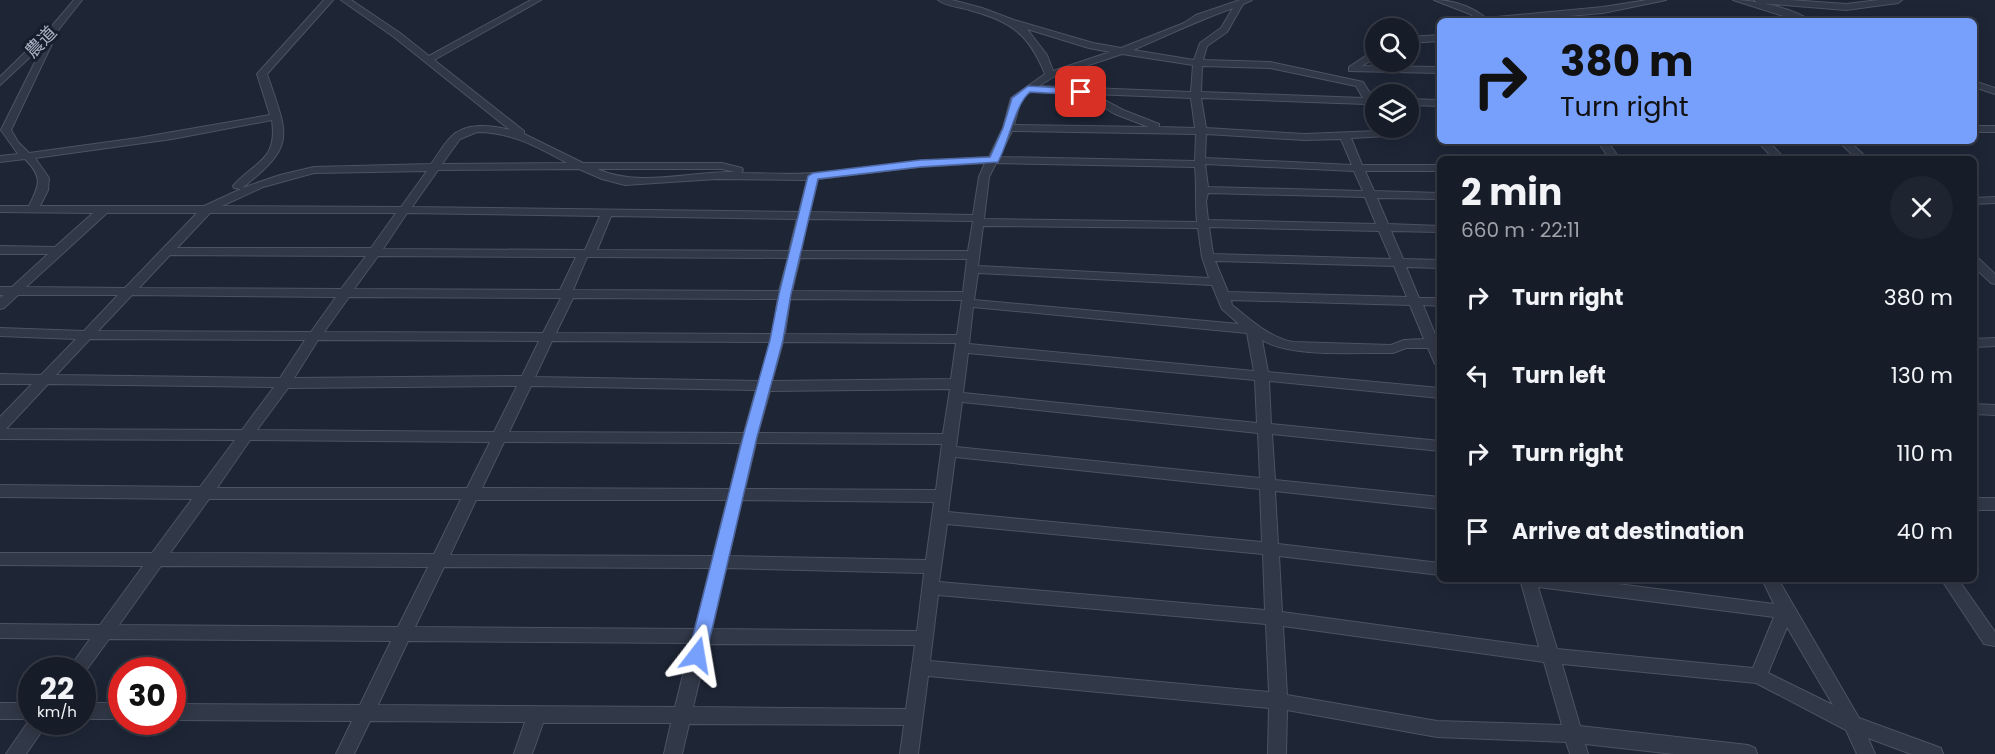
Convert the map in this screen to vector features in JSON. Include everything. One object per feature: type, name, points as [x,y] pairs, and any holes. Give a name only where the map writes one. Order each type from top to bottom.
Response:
[{"type":"street","name":"農道","points":[[0,82],[55,28],[78,0]]},
{"type":"street","points":[[0,426],[206,210],[256,172],[275,152],[278,132],[262,74],[329,0]]},
{"type":"street","points":[[345,0],[397,35],[523,135],[600,175],[625,182],[703,176],[813,176],[920,164],[994,160],[1437,168]]},
{"type":"street","points":[[428,60],[537,0]]},
{"type":"street","points":[[942,0],[998,15],[1008,21],[1033,39],[1043,53],[1050,75]]},
{"type":"street","points":[[1438,0],[1473,12],[1480,18]]},
{"type":"street","points":[[1516,18],[1603,10],[1662,0]]},
{"type":"street","points":[[1737,0],[1798,18]]},
{"type":"street","points":[[1758,0],[1834,7],[1869,5],[1898,0]]},
{"type":"street","points":[[909,754],[984,177],[1008,128],[1017,98],[1050,75],[1124,50],[1186,25],[1199,17],[1244,2]]},
{"type":"street","points":[[1244,2],[1224,30],[1203,45],[1198,63],[1196,95],[1201,131],[1200,163],[1203,190],[1200,201],[1208,257],[1226,306],[1253,329],[1277,343],[1293,346],[1393,349],[1404,344],[1437,343],[1382,228],[1345,135]]},
{"type":"street","points":[[1008,21],[1062,39],[1092,46],[1198,63],[1270,65],[1360,84]]},
{"type":"street","points":[[33,209],[43,187],[44,177],[41,170],[10,142],[6,130],[19,101],[43,60],[55,28]]},
{"type":"street","points":[[1419,39],[1437,38]]},
{"type":"street","points":[[1352,69],[1365,60]]},
{"type":"street","points":[[1352,69],[1437,70]]},
{"type":"street","points":[[1352,69],[1365,91]]},
{"type":"street","points":[[1977,85],[1995,91]]},
{"type":"street","points":[[1028,89],[1365,101]]},
{"type":"street","points":[[1081,92],[1119,112],[1169,131]]},
{"type":"street","points":[[1419,102],[1437,103]]},
{"type":"street","points":[[0,159],[104,148],[183,136],[274,117]]},
{"type":"street","points":[[1008,128],[1201,131],[1264,136],[1365,134]]},
{"type":"street","points":[[87,657],[284,383],[315,335],[406,210],[456,136],[467,129],[499,130],[523,135]]},
{"type":"street","points":[[1977,129],[1995,129]]},
{"type":"street","points":[[1765,144],[1777,156]]},
{"type":"street","points":[[1846,144],[1860,156]]},
{"type":"street","points":[[206,210],[250,186],[276,177],[314,171],[436,166],[722,166],[772,176]]},
{"type":"street","points":[[673,754],[750,437],[777,340],[785,294],[813,176]]},
{"type":"street","points":[[1203,190],[1437,196]]},
{"type":"street","points":[[1977,201],[1995,200]]},
{"type":"street","points":[[0,209],[406,210],[804,215],[1098,225],[1204,224],[1437,229]]},
{"type":"street","points":[[0,305],[104,209]]},
{"type":"street","points":[[345,754],[607,213]]},
{"type":"street","points":[[0,250],[59,251]]},
{"type":"street","points":[[166,251],[795,254],[974,262],[1216,282]]},
{"type":"street","points":[[1208,257],[1437,264]]},
{"type":"street","points":[[1977,264],[1995,280]]},
{"type":"street","points":[[0,291],[785,294],[968,300],[1253,329]]},
{"type":"street","points":[[1224,296],[1437,302]]},
{"type":"street","points":[[1253,329],[1262,376],[1278,701],[1277,754]]},
{"type":"street","points":[[0,332],[88,335],[548,337],[962,344],[1437,393]]},
{"type":"street","points":[[1977,343],[1995,342]]},
{"type":"street","points":[[0,379],[284,383],[526,381],[956,391],[1264,429],[1437,446]]},
{"type":"street","points":[[1977,410],[1995,410]]},
{"type":"street","points":[[0,434],[750,437],[950,445],[1437,503]]},
{"type":"street","points":[[0,491],[204,494],[472,492],[943,496]]},
{"type":"street","points":[[1977,504],[1995,504]]},
{"type":"street","points":[[940,517],[1271,549],[1437,569]]},
{"type":"street","points":[[0,559],[720,562],[933,567]]},
{"type":"street","points":[[1529,582],[1579,754]]},
{"type":"street","points":[[1551,582],[1785,612]]},
{"type":"street","points":[[1771,582],[1785,612],[1854,725],[1866,754]]},
{"type":"street","points":[[1951,582],[1993,641]]},
{"type":"street","points":[[932,588],[1274,618],[1551,656],[1758,676],[1854,725],[1934,754]]},
{"type":"street","points":[[1758,676],[1785,612]]},
{"type":"street","points":[[0,631],[924,638]]},
{"type":"street","points":[[921,668],[1278,701],[1437,729],[1573,734],[1748,754]]},
{"type":"street","points":[[0,711],[18,711]]},
{"type":"street","points":[[186,712],[914,717]]},
{"type":"street","points":[[523,754],[537,713]]},
{"type":"street","points":[[15,754],[29,735]]},
{"type":"route","points":[[697,655],[750,437],[777,340],[785,294],[813,176],[920,164],[994,160],[1008,128],[1017,98],[1028,89],[1081,92]]}]
